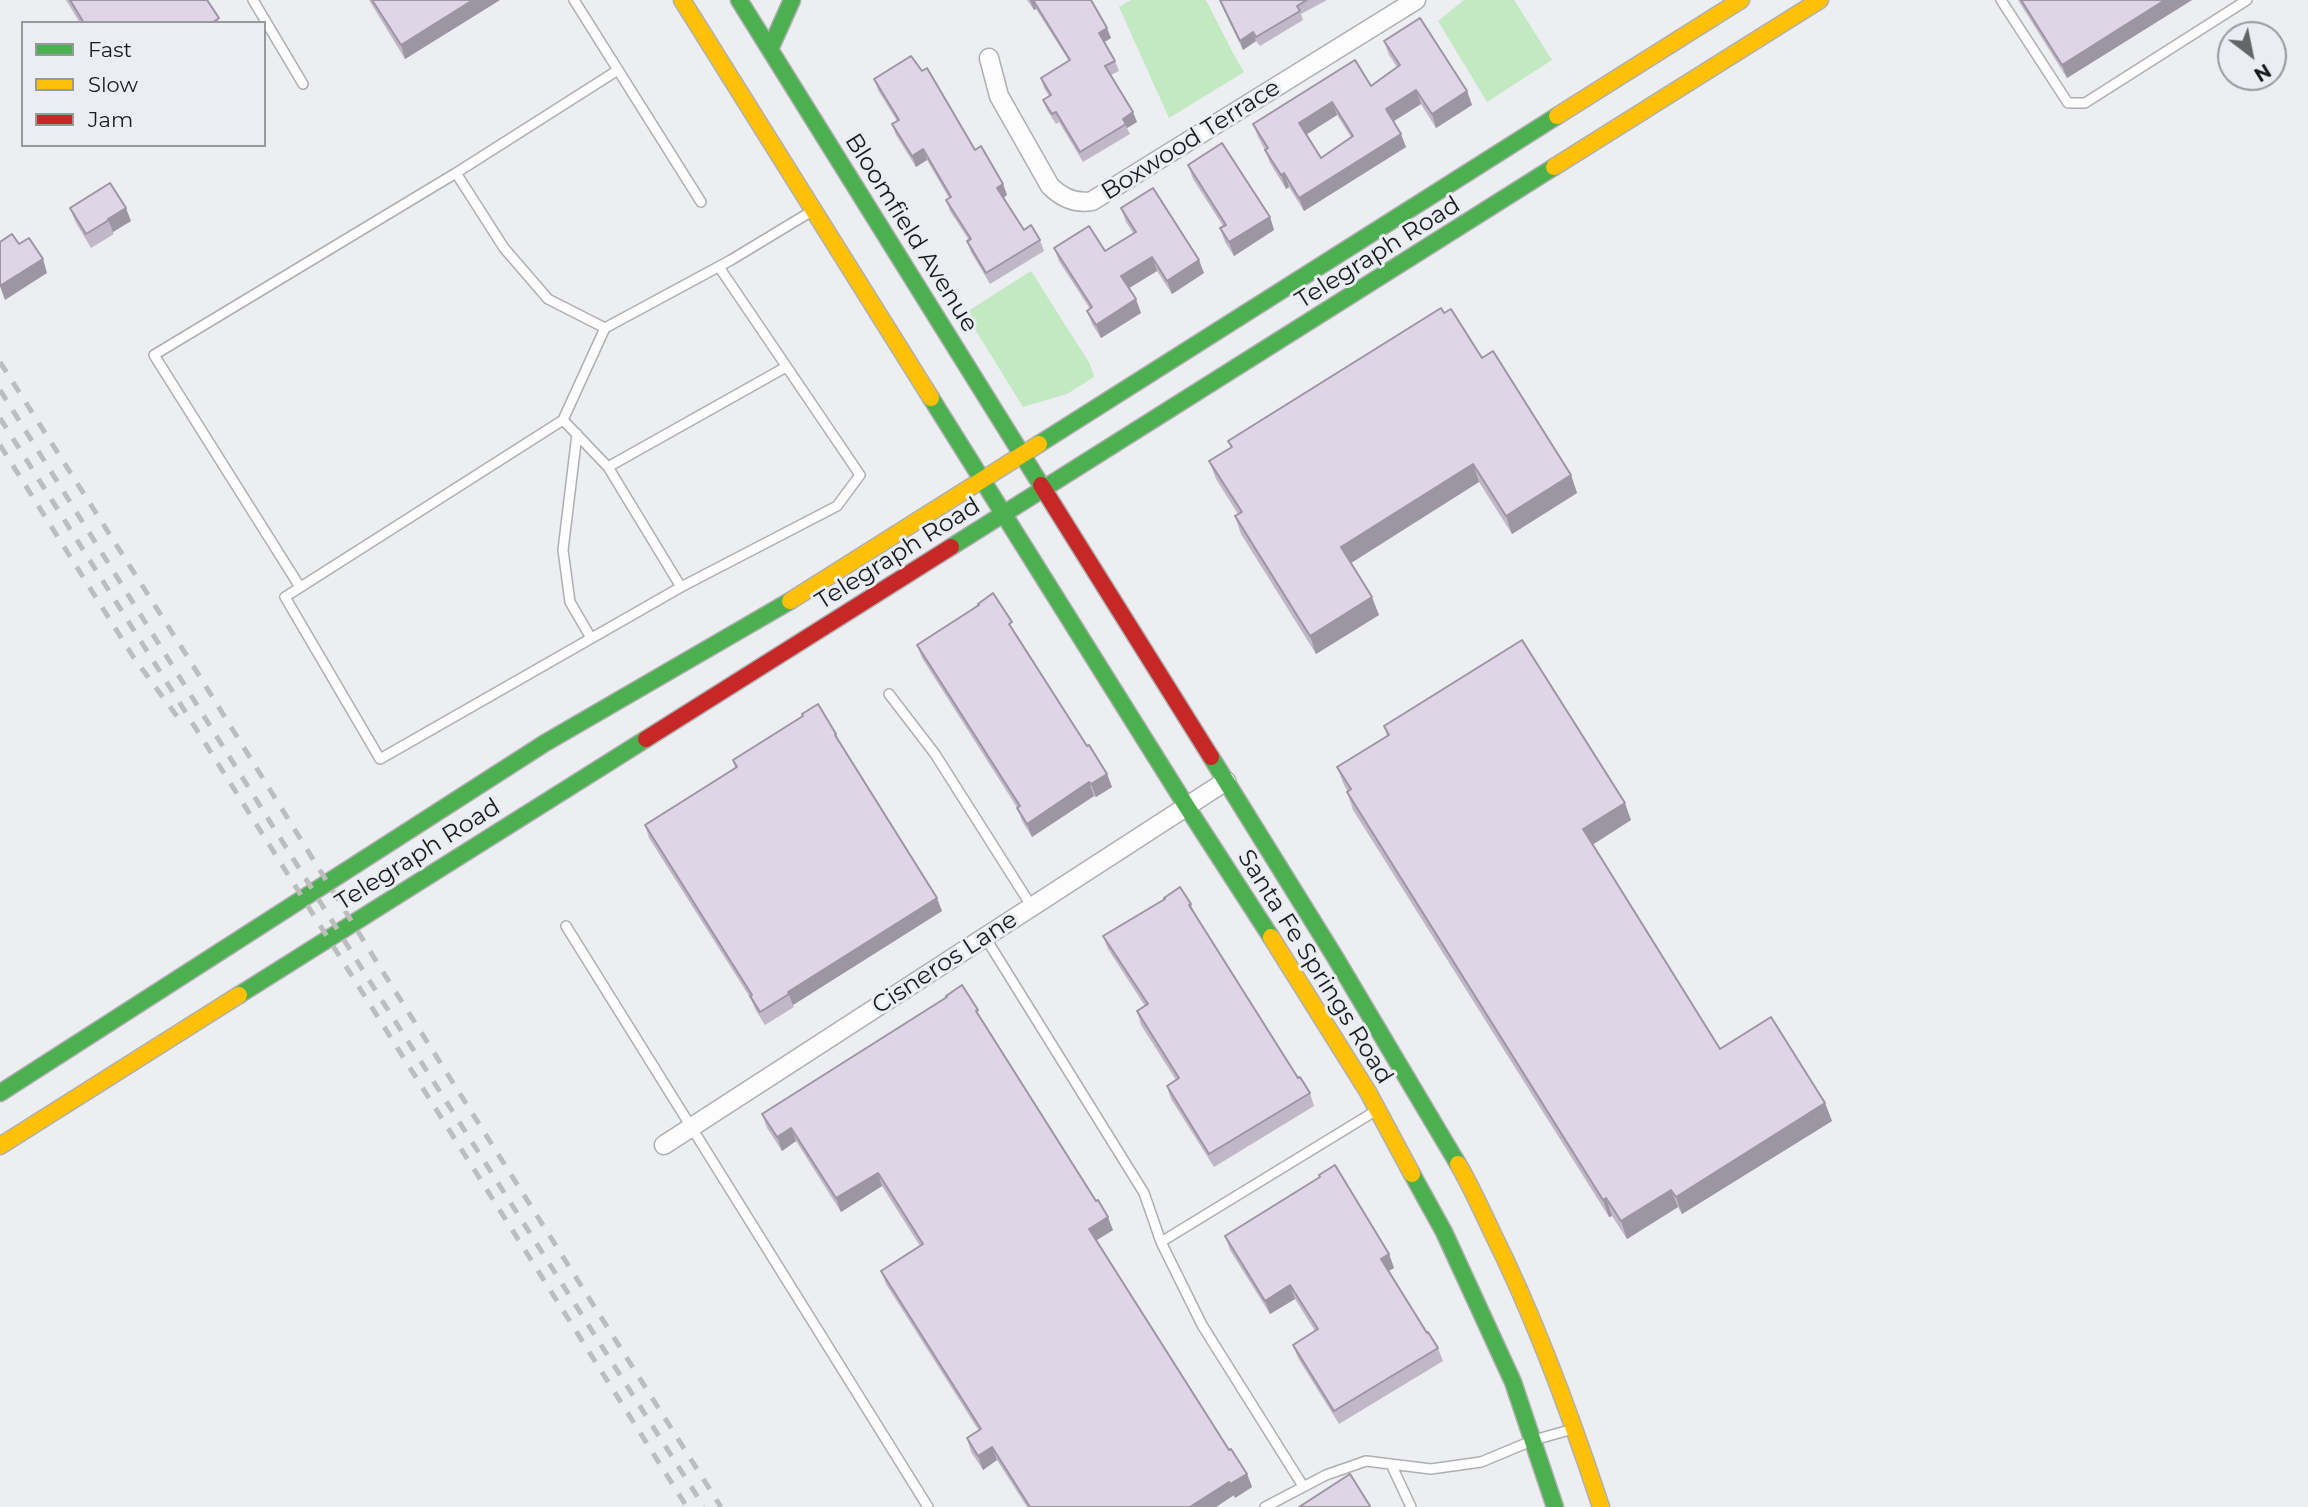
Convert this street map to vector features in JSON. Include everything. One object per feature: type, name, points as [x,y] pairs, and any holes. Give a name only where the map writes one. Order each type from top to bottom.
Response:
[{"type":"main road","points":[[682,0],[983,479]]},
{"type":"main road","name":"Bloomfield Avenue","points":[[739,0],[1045,489]]},
{"type":"main road","points":[[770,49],[792,0]]},
{"type":"main road","name":"Telegraph Road","points":[[0,1093],[545,743],[790,601],[1741,0]]},
{"type":"main road","name":"Telegraph Road","points":[[0,1146],[1820,0]]},
{"type":"main road","name":"Santa Fe Springs Road","points":[[983,479],[1187,807],[1318,1009],[1378,1110],[1444,1232],[1513,1382],[1555,1507]]},
{"type":"main road","name":"Santa Fe Springs Road","points":[[1045,489],[1335,957],[1465,1176],[1508,1264],[1544,1349],[1601,1507]]},
{"type":"street","name":"Boxwood Terrace","points":[[989,58],[999,96],[1050,186],[1059,195],[1080,204],[1092,201],[1416,0]]},
{"type":"street","name":"Cisneros Lane","points":[[664,1145],[1226,781]]},
{"type":"lane","points":[[253,0],[266,21]]},
{"type":"lane","points":[[574,0],[701,202]]},
{"type":"lane","points":[[2001,0],[2068,103],[2085,103],[2248,0]]},
{"type":"lane","points":[[266,22],[303,84]]},
{"type":"lane","points":[[300,587],[154,355],[456,173],[618,70]]},
{"type":"lane","points":[[456,173],[504,248],[548,299],[605,328]]},
{"type":"lane","points":[[719,267],[860,475],[837,506],[681,587],[380,759],[285,597],[563,419],[605,328],[719,267],[814,210]]},
{"type":"lane","points":[[608,467],[786,367]]},
{"type":"lane","points":[[563,419],[608,467],[681,587]]},
{"type":"lane","points":[[577,435],[563,550],[570,602],[592,638]]},
{"type":"lane","points":[[889,694],[935,754],[1032,906]]},
{"type":"lane","points":[[566,926],[928,1507]]},
{"type":"lane","points":[[985,937],[1144,1193],[1161,1242],[1202,1325],[1303,1486]]},
{"type":"lane","points":[[1161,1242],[1378,1110]]},
{"type":"lane","points":[[1265,1507],[1326,1475],[1366,1461],[1431,1468],[1481,1462],[1534,1440],[1575,1429]]},
{"type":"lane","points":[[1391,1464],[1411,1507]]},
{"type":"green space","points":[[1131,0],[1206,0],[1244,72],[1169,118],[1119,7]]},
{"type":"green space","points":[[1464,0],[1514,0],[1552,60],[1487,102],[1438,21]]},
{"type":"green space","points":[[1031,271],[1090,364],[1094,377],[1067,394],[1023,407],[965,313]]},
{"type":"building","points":[[70,0],[207,0],[219,18],[215,21],[83,21]]},
{"type":"building","points":[[372,0],[473,0],[401,45]]},
{"type":"building","points":[[1033,0],[1091,0],[1107,28],[1099,33],[1115,61],[1105,66],[1133,112],[1123,119],[1126,124],[1080,152],[1056,112],[1052,114],[1043,100],[1051,95],[1041,78],[1070,60]]},
{"type":"building","points":[[1220,0],[1307,0],[1297,6],[1300,11],[1256,37],[1253,32],[1240,41]]},
{"type":"building","points":[[2021,0],[2165,0],[2062,65]]},
{"type":"building","points":[[1420,18],[1467,91],[1432,114],[1416,90],[1386,109],[1401,134],[1299,198],[1284,173],[1281,175],[1265,150],[1268,148],[1253,124],[1355,60],[1371,86],[1400,65],[1384,41]],"holes":[[[1332,102],[1353,136],[1321,158],[1299,123]]]},
{"type":"building","points":[[911,56],[922,71],[927,68],[975,150],[981,146],[1003,184],[997,188],[1024,230],[1031,225],[1040,240],[986,273],[967,241],[971,239],[946,200],[951,197],[923,149],[912,156],[892,124],[899,120],[874,79]]},
{"type":"building","points":[[1222,143],[1270,217],[1229,242],[1220,228],[1226,225],[1188,165]]},
{"type":"building","points":[[110,183],[126,208],[86,234],[70,208]]},
{"type":"building","points":[[1153,188],[1199,260],[1167,281],[1152,257],[1121,276],[1136,299],[1096,325],[1087,311],[1092,307],[1054,248],[1089,226],[1105,251],[1136,232],[1121,208]]},
{"type":"building","points":[[12,234],[19,244],[29,238],[43,259],[0,286],[0,242]]},
{"type":"building","points":[[1441,308],[1444,313],[1451,309],[1482,358],[1493,351],[1571,475],[1506,516],[1473,464],[1341,547],[1372,597],[1310,636],[1235,516],[1242,512],[1209,461],[1232,447],[1228,441]]},
{"type":"building","points":[[993,593],[1012,622],[1009,624],[1107,774],[1091,784],[1089,782],[1027,824],[1017,808],[1020,806],[917,645]]},
{"type":"building","points":[[1522,640],[1625,803],[1583,829],[1720,1049],[1771,1017],[1825,1103],[1676,1197],[1671,1190],[1621,1221],[1606,1198],[1603,1200],[1347,792],[1351,789],[1337,767],[1389,735],[1384,726]]},
{"type":"building","points":[[818,704],[937,898],[760,1012],[645,825],[737,767],[733,760]]},
{"type":"building","points":[[1180,887],[1298,1078],[1300,1077],[1310,1093],[1209,1154],[1167,1086],[1179,1078],[1137,1011],[1148,1004],[1103,936]]},
{"type":"building","points":[[962,985],[1108,1217],[1089,1229],[1229,1450],[1231,1449],[1247,1474],[1190,1507],[1030,1507],[992,1447],[978,1456],[967,1438],[981,1429],[881,1271],[923,1244],[878,1173],[836,1198],[791,1128],[777,1137],[762,1114]]},
{"type":"building","points":[[1335,1165],[1389,1254],[1381,1259],[1438,1348],[1334,1411],[1293,1345],[1318,1329],[1290,1285],[1265,1301],[1225,1236]]},
{"type":"building","points":[[1350,1474],[1369,1507],[1299,1507]]},
{"type":"railway","points":[[0,362],[721,1507]]},
{"type":"railway","points":[[0,390],[369,980],[704,1507]]},
{"type":"railway","points":[[0,418],[687,1507]]},
{"type":"railway","points":[[0,445],[134,658],[182,723]]},
{"type":"traffic: fast","points":[[739,0],[1041,485]]},
{"type":"traffic: fast","points":[[770,49],[792,0]]},
{"type":"traffic: fast","points":[[1039,444],[1557,116]]},
{"type":"traffic: fast","points":[[951,547],[1554,167]]},
{"type":"traffic: fast","points":[[931,398],[1271,937]]},
{"type":"traffic: fast","points":[[0,1093],[545,743],[790,601]]},
{"type":"traffic: fast","points":[[239,995],[646,739]]},
{"type":"traffic: fast","points":[[1211,757],[1335,957],[1458,1164]]},
{"type":"traffic: fast","points":[[1412,1174],[1444,1232],[1513,1382],[1555,1507]]},
{"type":"traffic: slow","points":[[682,0],[931,398]]},
{"type":"traffic: slow","points":[[1557,116],[1741,0]]},
{"type":"traffic: slow","points":[[1554,167],[1820,0]]},
{"type":"traffic: slow","points":[[790,601],[1039,444]]},
{"type":"traffic: slow","points":[[1271,937],[1368,1092],[1412,1174]]},
{"type":"traffic: slow","points":[[0,1146],[239,995]]},
{"type":"traffic: slow","points":[[1458,1164],[1538,1333],[1601,1507]]},
{"type":"traffic: jam","points":[[1041,485],[1211,757]]},
{"type":"traffic: jam","points":[[646,739],[951,547]]}]
